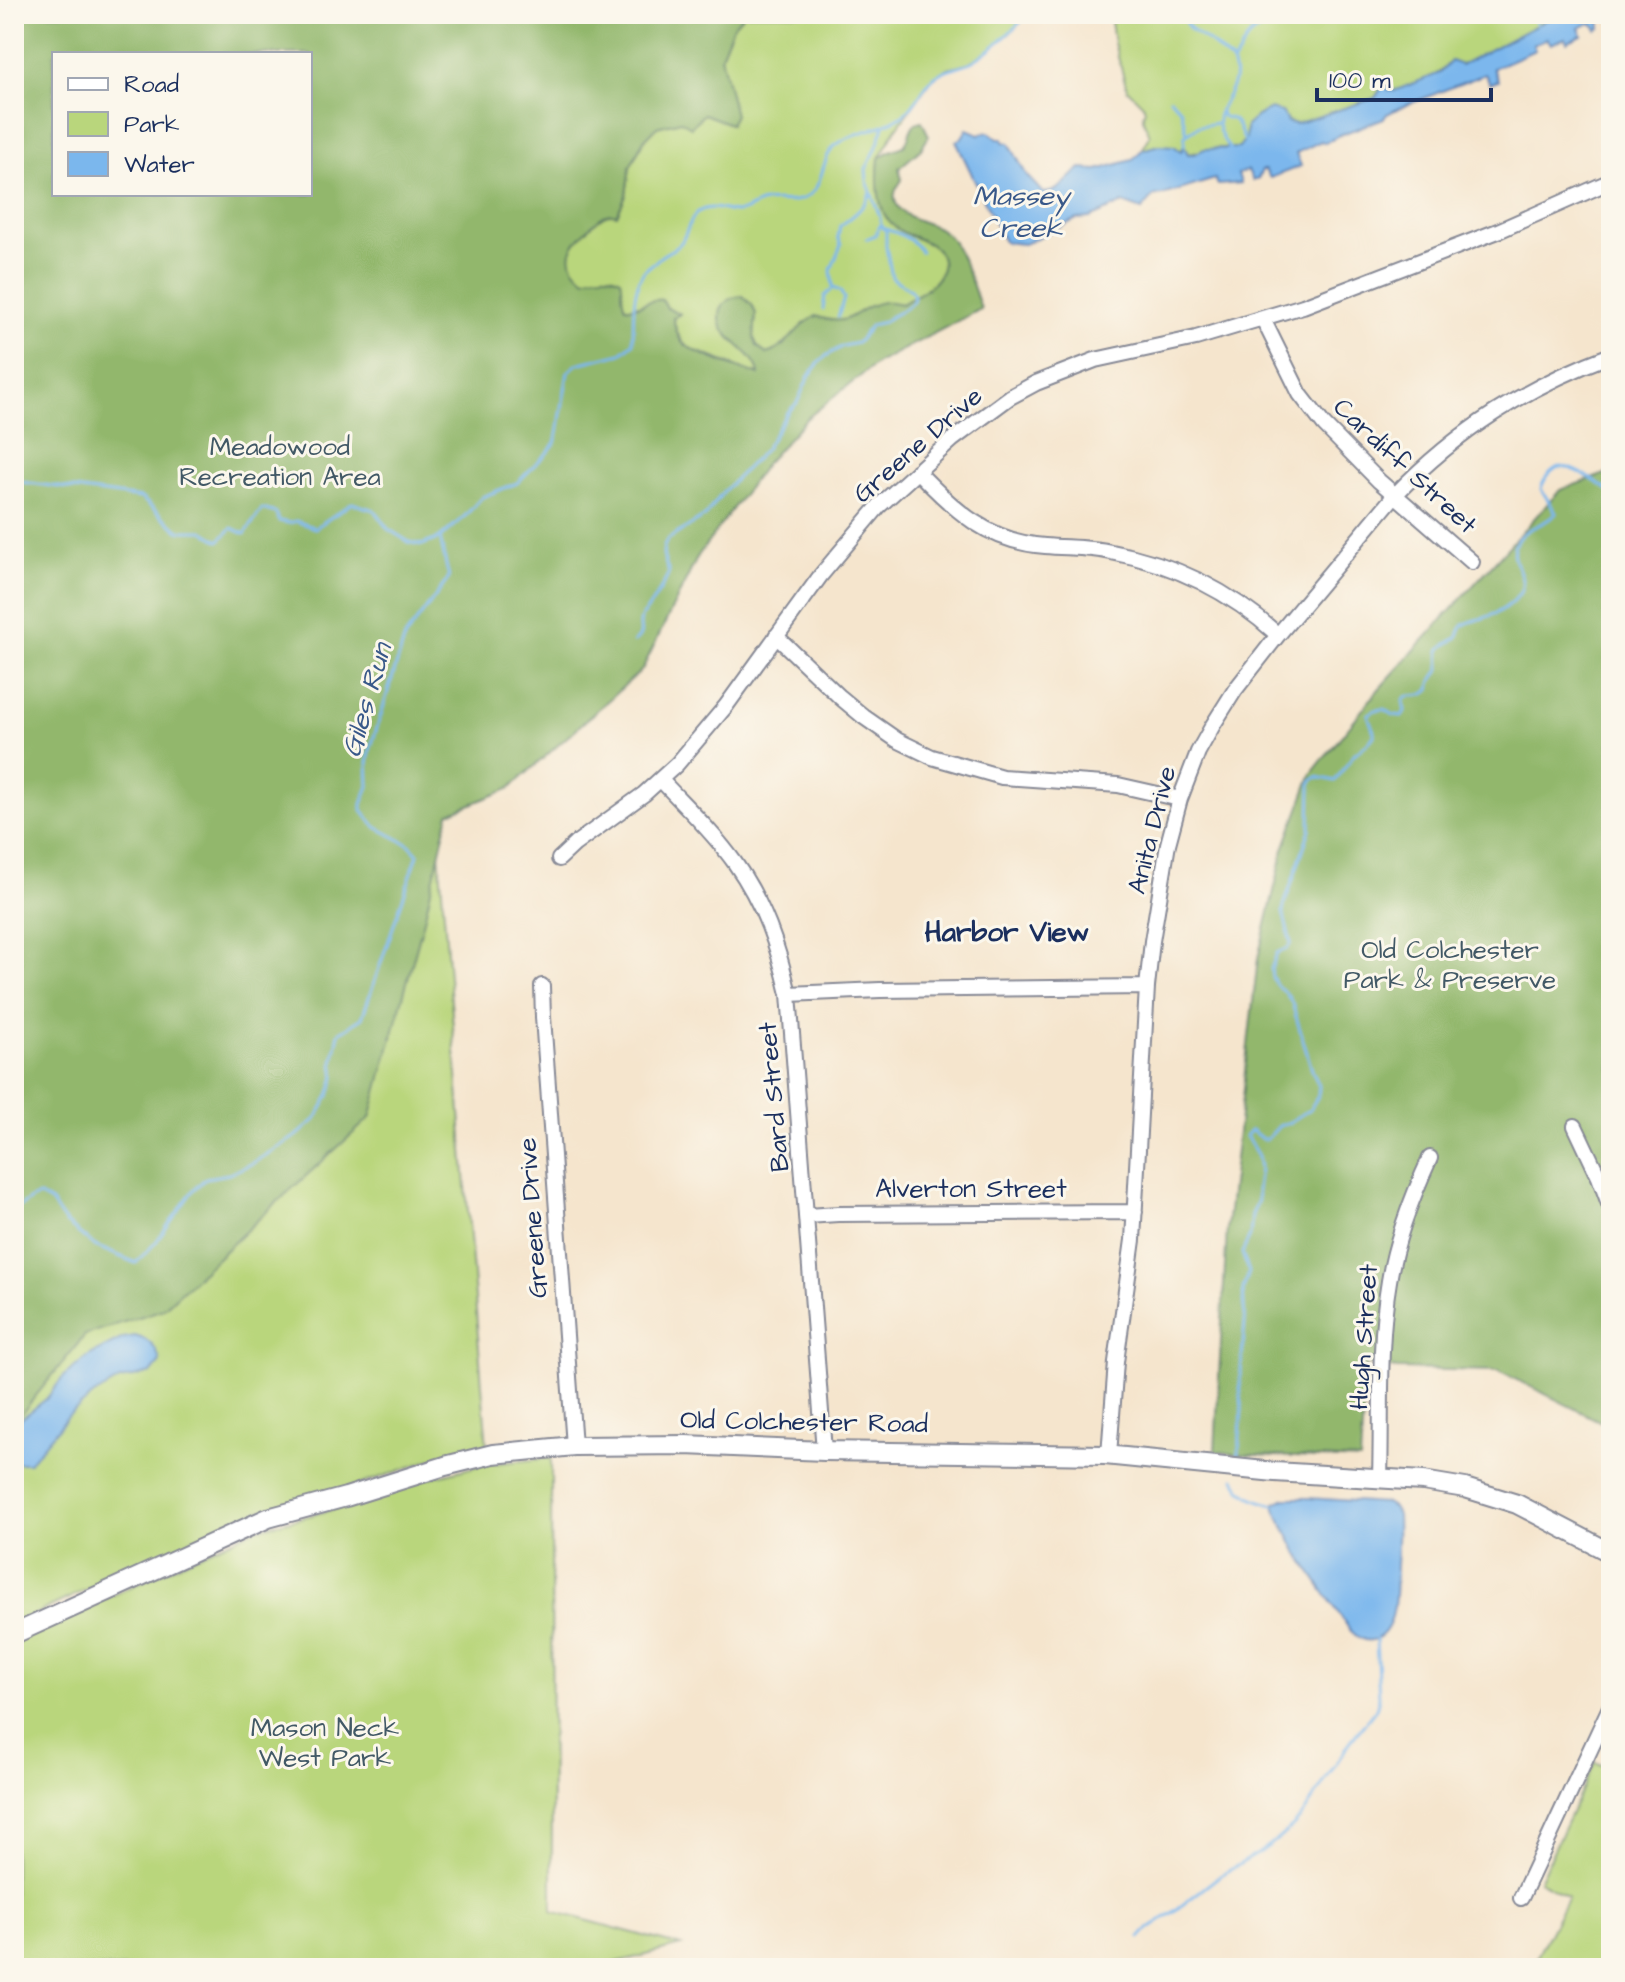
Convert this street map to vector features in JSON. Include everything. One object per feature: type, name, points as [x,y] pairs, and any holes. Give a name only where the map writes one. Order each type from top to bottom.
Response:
[{"type":"street","name":"Greene Drive","points":[[559,859],[661,780],[706,731],[841,549],[879,506],[977,420],[1010,397],[1036,383],[1095,360],[1196,338],[1357,287],[1498,231],[1611,181]]},
{"type":"street","name":"Cardiff Street","points":[[1263,319],[1292,380],[1312,411],[1395,495],[1472,562]]},
{"type":"street","name":"Anita Drive","points":[[1109,1455],[1116,1362],[1135,1212],[1147,987],[1160,887],[1180,799],[1198,752],[1235,690],[1278,635],[1395,495],[1436,455],[1486,417],[1536,387],[1611,355]]},
{"type":"street","points":[[917,471],[967,519],[987,530],[1025,544],[1109,551],[1171,568],[1226,594],[1278,635]]},
{"type":"street","points":[[776,636],[864,717],[897,740],[932,757],[1002,777],[1118,785],[1180,799]]},
{"type":"street","name":"Bard Street","points":[[661,780],[720,844],[747,881],[780,952],[789,994],[824,1451]]},
{"type":"street","name":"Greene Drive","points":[[542,986],[574,1446]]},
{"type":"street","points":[[789,994],[1147,987]]},
{"type":"street","points":[[1575,1126],[1611,1209]]},
{"type":"street","name":"Hugh Street","points":[[1380,1478],[1383,1344],[1389,1280],[1405,1217],[1430,1158]]},
{"type":"street","name":"Alverton Street","points":[[807,1216],[1135,1212]]},
{"type":"street","name":"Old Colchester Road","points":[[14,1634],[268,1518],[493,1454],[574,1446],[686,1445],[824,1451],[1109,1455],[1275,1472],[1437,1483],[1494,1495],[1536,1513],[1611,1553]]},
{"type":"street","points":[[1521,1898],[1611,1705]]},
{"type":"green space","name":"Meadowood Recreation Area","points":[[14,14],[52,52],[52,196],[312,196],[626,195],[630,167],[643,141],[657,126],[704,113],[731,124],[721,56],[733,26],[744,14],[1029,14],[985,53],[968,63],[948,68],[932,79],[879,158],[878,175],[908,235],[933,246],[941,257],[940,275],[916,296],[902,304],[878,304],[843,321],[803,325],[782,346],[766,354],[757,346],[754,337],[756,314],[742,296],[726,333],[751,357],[760,375],[688,348],[674,323],[673,318],[679,313],[667,308],[662,300],[625,307],[614,276],[604,275],[432,766],[487,1447],[433,1459],[350,1488],[283,1503],[240,1517],[14,1624]]},
{"type":"green space","name":"Meadowood Recreation Area","points":[[14,14],[744,14],[733,26],[721,56],[735,115],[730,124],[704,114],[691,127],[681,121],[657,127],[643,141],[630,167],[626,195],[617,215],[599,219],[574,246],[570,259],[577,272],[585,279],[603,275],[621,279],[625,307],[662,300],[667,308],[680,314],[673,318],[679,337],[687,346],[759,375],[751,358],[723,328],[721,310],[729,300],[742,296],[752,305],[756,314],[754,337],[757,346],[766,354],[783,346],[816,316],[829,320],[846,319],[873,305],[885,302],[902,304],[930,286],[940,275],[942,260],[938,252],[931,245],[892,225],[884,214],[878,190],[879,158],[904,146],[912,127],[922,121],[929,136],[921,149],[899,168],[902,180],[895,200],[904,214],[938,228],[949,237],[966,267],[981,309],[877,363],[806,419],[766,463],[698,556],[642,670],[509,789],[449,813],[424,920],[370,1118],[163,1309],[85,1335],[14,1423]]},
{"type":"green space","points":[[1110,14],[1558,14],[1461,65],[1448,64],[1430,78],[1413,85],[1391,91],[1384,84],[1375,98],[1296,124],[1288,122],[1281,112],[1247,125],[1246,138],[1239,148],[1217,148],[1188,154],[1184,147],[1181,151],[1159,145],[1142,150],[1150,136],[1143,120],[1145,110],[1127,89],[1114,43]]},
{"type":"green space","name":"Old Colchester Park & Preserve","points":[[1611,472],[1611,1427],[1499,1371],[1397,1369],[1366,1364],[1360,1460],[1215,1451],[1227,1228],[1258,958],[1284,849],[1312,773],[1379,689],[1560,490]]},
{"type":"green space","name":"Mason Neck West Park","points":[[551,1458],[552,1911],[681,1946],[594,1968],[14,1968],[14,1641],[255,1529],[347,1506],[421,1480],[486,1464]]},
{"type":"green space","points":[[1595,1762],[1611,1770],[1611,1968],[1531,1968],[1568,1897],[1539,1881]]},
{"type":"water","name":"Massey Creek","points":[[1558,14],[1611,15],[1600,18],[1601,28],[1597,30],[1590,23],[1579,28],[1582,35],[1567,42],[1565,38],[1551,44],[1547,38],[1533,45],[1535,50],[1493,68],[1498,81],[1490,84],[1485,74],[1296,153],[1301,166],[1270,178],[1262,170],[1258,179],[1253,181],[1248,170],[1238,174],[1241,183],[1218,185],[1215,179],[1154,196],[1142,210],[1123,203],[1090,218],[1077,219],[1024,244],[1004,242],[956,141],[967,129],[979,134],[989,132],[1003,139],[1003,142],[1009,143],[1027,176],[1043,193],[1049,192],[1059,188],[1080,169],[1098,170],[1132,160],[1142,150],[1159,145],[1174,146],[1181,151],[1184,146],[1188,154],[1204,149],[1239,148],[1246,138],[1246,126],[1270,109],[1281,112],[1288,122],[1296,124],[1375,98],[1384,84],[1388,84],[1388,90],[1394,91],[1440,73],[1451,61],[1461,65]]},
{"type":"water","points":[[135,1336],[149,1342],[157,1352],[160,1362],[151,1373],[120,1380],[94,1395],[69,1415],[29,1463],[14,1460],[14,1429],[21,1419],[90,1355],[123,1338]]},
{"type":"water","points":[[1285,1498],[1385,1503],[1393,1507],[1397,1514],[1394,1608],[1387,1629],[1381,1636],[1366,1640],[1350,1630],[1298,1553],[1275,1509],[1275,1503]]},
{"type":"waterway","name":"Giles Run","points":[[14,1211],[40,1196],[51,1202],[65,1222],[95,1246],[136,1263],[206,1178],[229,1174],[253,1163],[298,1135],[316,1119],[335,1077],[333,1062],[339,1033],[362,1018],[418,854],[410,845],[376,827],[362,810],[362,804],[369,786],[370,750],[405,637],[449,578],[440,538],[482,497],[517,483],[548,452],[558,432],[568,372],[577,364],[621,353],[633,343],[634,306],[640,279],[647,268],[680,244],[695,215],[705,209],[740,212],[761,203],[807,197],[817,186],[827,157],[836,145],[904,114],[934,77],[981,56],[1029,14]]},
{"type":"waterway","points":[[1182,14],[1190,28],[1214,45],[1232,64],[1234,82],[1218,116],[1221,135],[1231,151]]},
{"type":"waterway","points":[[1532,14],[1537,25]]},
{"type":"waterway","points":[[1233,62],[1248,38],[1263,29]]},
{"type":"waterway","points":[[1170,98],[1181,110],[1187,133]]},
{"type":"waterway","points":[[1221,110],[1222,116],[1236,122],[1245,141]]},
{"type":"waterway","points":[[1184,146],[1185,135],[1199,126],[1217,123]]},
{"type":"waterway","points":[[634,642],[640,633],[641,618],[669,572],[663,552],[667,540],[705,516],[724,491],[765,449],[787,413],[797,403],[809,376],[826,356],[843,346],[857,343],[871,325],[884,322],[914,299],[908,288],[892,277],[886,231],[881,225],[867,181],[866,169],[884,126]]},
{"type":"waterway","points":[[823,309],[825,296],[833,288],[831,270],[841,245],[838,237],[840,226],[862,207],[870,192]]},
{"type":"waterway","points":[[866,239],[875,235],[880,226]]},
{"type":"waterway","points":[[885,229],[906,237],[921,252]]},
{"type":"waterway","points":[[833,288],[840,291],[844,298],[838,317]]},
{"type":"waterway","points":[[1238,1462],[1245,1322],[1243,1289],[1249,1272],[1242,1253],[1250,1236],[1252,1215],[1258,1200],[1260,1168],[1258,1156],[1246,1136],[1251,1130],[1262,1139],[1267,1139],[1279,1126],[1310,1109],[1318,1096],[1319,1086],[1292,1003],[1277,986],[1271,969],[1277,953],[1287,949],[1291,943],[1283,912],[1310,829],[1311,781],[1317,777],[1335,781],[1354,754],[1374,736],[1368,715],[1384,709],[1402,716],[1406,697],[1422,695],[1429,690],[1440,669],[1441,648],[1458,637],[1466,624],[1499,612],[1518,596],[1522,581],[1514,548],[1521,535],[1556,513],[1541,489],[1552,471],[1559,467],[1574,470],[1611,492]]},
{"type":"waterway","points":[[14,475],[22,482],[141,498],[179,531],[203,531],[219,541],[232,528],[245,534],[262,509],[276,513],[279,521],[296,521],[315,528],[352,503],[374,510],[388,529],[409,542],[422,545],[440,538]]},
{"type":"waterway","points":[[1235,1478],[1245,1493],[1274,1505]]},
{"type":"waterway","points":[[1140,1938],[1218,1877],[1278,1839],[1303,1815],[1350,1742],[1376,1709],[1379,1698],[1376,1639]]},
{"type":"district","name":"Harbor View","points":[[1007,932]]}]
